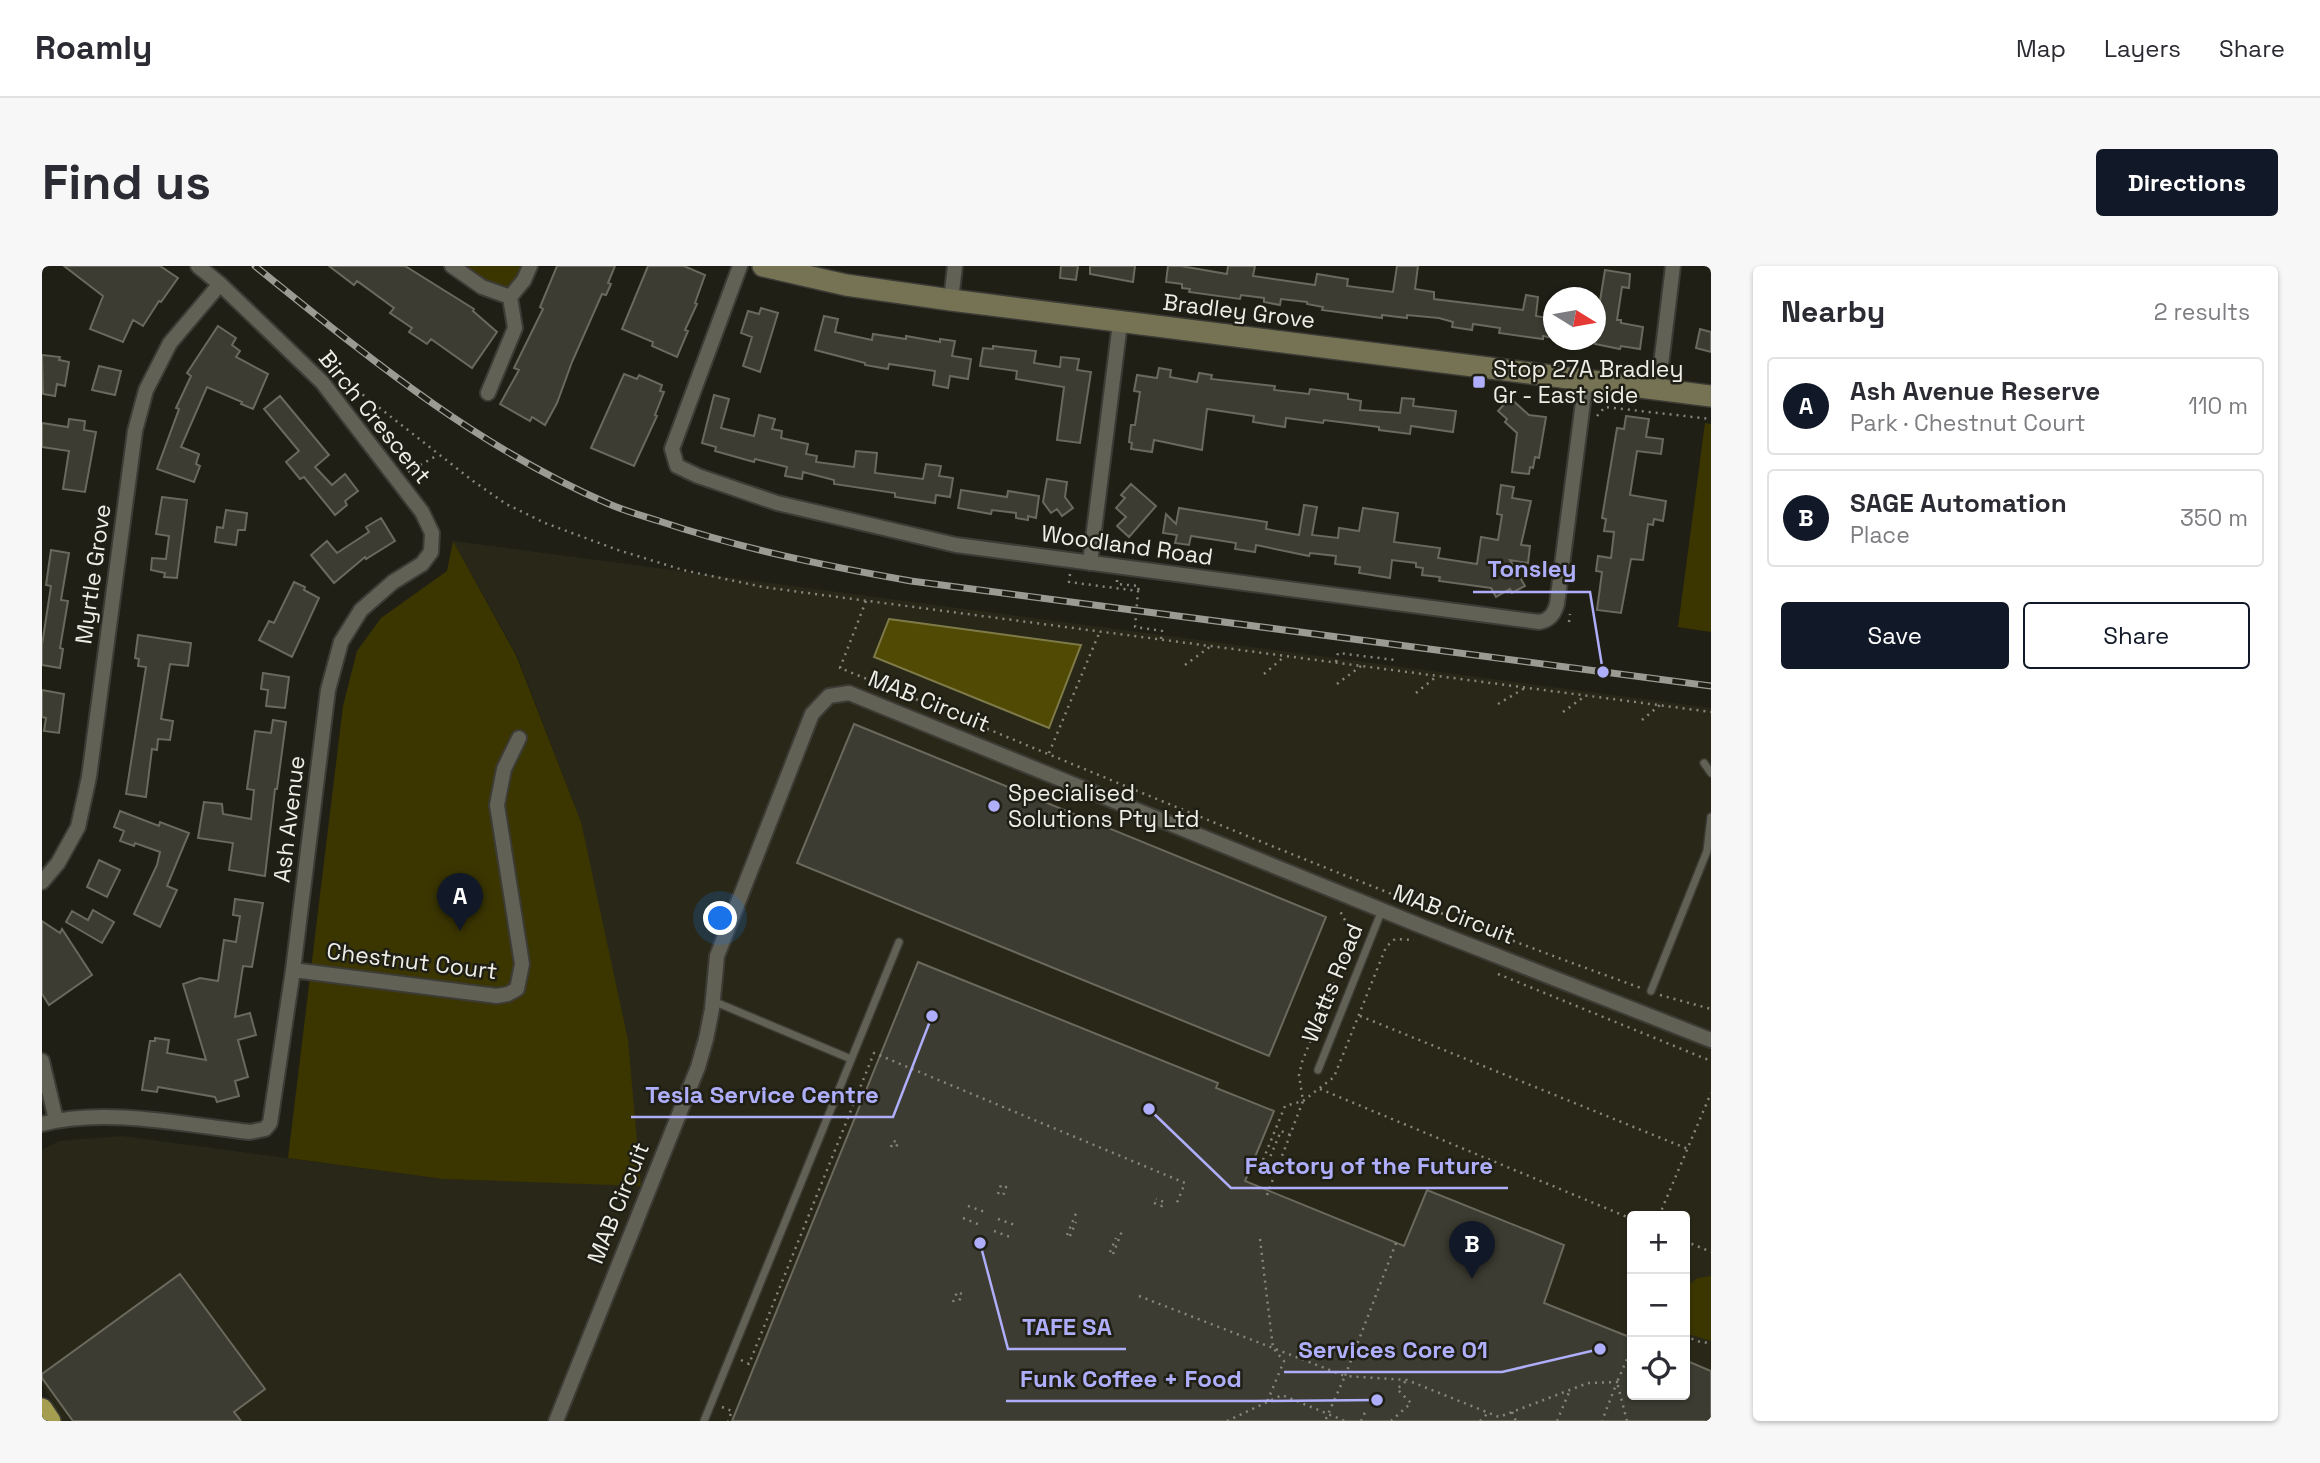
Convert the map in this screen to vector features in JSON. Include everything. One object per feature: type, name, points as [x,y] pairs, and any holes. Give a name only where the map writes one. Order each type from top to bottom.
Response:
[{"type":"highway","points":[[42,1409],[50,1421]]},
{"type":"street","name":"Birch Crescent","points":[[198,266],[322,382],[422,512],[432,533],[431,552]]},
{"type":"street","points":[[452,266],[482,287],[510,297]]},
{"type":"street","points":[[488,393],[514,328],[510,297],[524,280],[530,266]]},
{"type":"street","name":"Woodland Road","points":[[740,266],[672,449],[677,466],[777,503],[956,545],[1090,563],[1546,621],[1555,611],[1557,604],[1586,379]]},
{"type":"street","name":"Bradley Grove","points":[[763,266],[846,285],[951,300],[1711,396]]},
{"type":"street","points":[[951,300],[955,266]]},
{"type":"street","points":[[1658,389],[1673,266]]},
{"type":"street","name":"Myrtle Grove","points":[[42,883],[58,863],[78,827],[89,777],[135,431],[146,390],[170,343],[220,284]]},
{"type":"street","points":[[1090,563],[1120,323]]},
{"type":"street","name":"Ash Avenue","points":[[49,1122],[118,1117],[250,1132],[265,1129],[273,1113],[328,690],[341,642],[361,610],[393,582],[422,564],[431,552]]},
{"type":"street","name":"MAB Circuit","points":[[556,1421],[698,1067],[706,1039],[717,956],[812,714],[829,696],[849,693],[1382,910],[1711,1040]]},
{"type":"street","name":"Chestnut Court","points":[[293,970],[497,996],[517,989],[522,964],[496,805],[504,769],[519,738]]},
{"type":"street","name":"MAB Circuit","points":[[1694,1033],[1711,1031]]},
{"type":"street","points":[[42,1061],[49,1122]]},
{"type":"lane","points":[[1704,763],[1711,774]]},
{"type":"lane","points":[[1651,991],[1707,851],[1711,817]]},
{"type":"lane","name":"Watts Road","points":[[1318,1070],[1382,910]]},
{"type":"lane","points":[[704,1421],[899,942]]},
{"type":"lane","points":[[712,1001],[851,1059]]},
{"type":"path","points":[[333,371],[506,504],[545,523],[683,570],[737,582],[866,601],[1711,712]]},
{"type":"path","points":[[1597,415],[1605,407],[1711,419]]},
{"type":"path","points":[[396,478],[439,455]]},
{"type":"path","points":[[1072,560],[1069,582],[1138,591]]},
{"type":"path","points":[[1127,585],[1139,586],[1135,627],[1162,631],[1161,639]]},
{"type":"path","points":[[866,601],[840,668],[1429,907],[1681,1002],[1711,1009]]},
{"type":"path","points":[[1569,622],[1571,608]]},
{"type":"path","points":[[1049,753],[1100,631]]},
{"type":"path","points":[[1185,665],[1211,646]]},
{"type":"path","points":[[1336,663],[1338,653],[1395,660]]},
{"type":"path","points":[[1264,674],[1285,656]]},
{"type":"path","points":[[1337,684],[1361,666]]},
{"type":"path","points":[[1416,693],[1437,676]]},
{"type":"path","points":[[1498,704],[1525,688]]},
{"type":"path","points":[[1563,712],[1585,695]]},
{"type":"path","points":[[1642,720],[1660,705]]},
{"type":"path","points":[[1267,1195],[1303,1101],[1299,1075],[1302,1062],[1353,936],[1339,908]]},
{"type":"path","points":[[1290,1135],[1281,1131],[1268,1162],[1263,1160],[1285,1106],[1303,1101],[1334,1077],[1386,947],[1395,939],[1415,940]]},
{"type":"path","points":[[1489,971],[1711,1060]]},
{"type":"path","points":[[1359,1016],[1688,1149]]},
{"type":"path","points":[[730,1356],[749,1364],[874,1053],[1185,1183],[1176,1205]]},
{"type":"path","points":[[1320,1089],[1627,1217]]},
{"type":"path","points":[[1660,1211],[1711,1093]]},
{"type":"path","points":[[891,1147],[893,1141],[898,1142],[895,1151]]},
{"type":"path","points":[[998,1194],[1001,1185],[1006,1187],[1003,1196]]},
{"type":"path","points":[[968,1206],[985,1212]]},
{"type":"path","points":[[1076,1222],[1068,1236],[1077,1211]]},
{"type":"path","points":[[963,1218],[980,1225]]},
{"type":"path","points":[[998,1219],[1015,1225]]},
{"type":"path","points":[[994,1231],[1010,1237]]},
{"type":"path","points":[[1110,1252],[1117,1239],[1113,1254],[1122,1231]]},
{"type":"path","points":[[1259,1239],[1273,1348],[1284,1361],[1267,1402]]},
{"type":"path","points":[[1325,1421],[1396,1242]]},
{"type":"path","points":[[1690,1243],[1711,1252]]},
{"type":"path","points":[[1139,1296],[1345,1376],[1407,1380],[1499,1417],[1588,1383],[1617,1382]]},
{"type":"path","points":[[1688,1337],[1711,1343]]},
{"type":"path","points":[[1602,1421],[1627,1359]]},
{"type":"path","points":[[1391,1421],[1412,1403],[1397,1390],[1407,1380]]},
{"type":"path","points":[[1617,1382],[1627,1421]]},
{"type":"path","points":[[1557,1421],[1570,1391]]},
{"type":"path","points":[[1227,1421],[1282,1395],[1345,1421]]},
{"type":"path","points":[[711,1403],[732,1411],[728,1421]]},
{"type":"path","points":[[1361,1421],[1366,1410]]},
{"type":"path","points":[[1480,1421],[1489,1412]]},
{"type":"path","points":[[1512,1412],[1516,1421]]},
{"type":"shaded area","points":[[459,266],[525,266],[510,293],[484,283]]},
{"type":"shaded area","points":[[1705,423],[1711,424],[1711,632],[1678,627]]},
{"type":"shaded area","points":[[453,541],[1711,708],[1711,1421],[61,1421],[42,1383],[42,1150],[59,1141],[122,1136],[443,1179],[641,1185],[581,822],[517,655]]},
{"type":"shaded area","points":[[453,541],[516,655],[581,822],[628,1040],[641,1186],[443,1179],[288,1158],[343,706],[357,651],[381,618],[447,571]]},
{"type":"shaded area","points":[[889,619],[1081,645],[1049,728],[874,657]]},
{"type":"shaded area","points":[[1711,1276],[1711,1341],[1690,1335],[1690,1284],[1698,1278]]},
{"type":"building","points":[[64,266],[160,266],[178,278],[143,326],[133,320],[123,342],[90,329],[103,296]]},
{"type":"building","points":[[329,266],[405,266],[474,309],[473,311],[497,332],[472,368],[431,339],[427,344],[409,332],[412,328],[390,313],[394,308],[357,281],[354,285]]},
{"type":"building","points":[[557,266],[615,266],[608,283],[611,284],[606,295],[602,294],[557,403],[545,425],[532,417],[530,421],[500,404],[519,370],[514,368],[543,309],[540,307]]},
{"type":"building","points":[[648,266],[684,266],[705,275],[677,357],[652,346],[653,342],[622,329]]},
{"type":"building","points":[[1061,266],[1078,266],[1076,280],[1060,278]]},
{"type":"building","points":[[1090,266],[1135,266],[1133,282],[1090,274]]},
{"type":"building","points":[[1168,266],[1227,274],[1228,266],[1255,266],[1253,276],[1315,285],[1317,274],[1348,279],[1347,286],[1393,292],[1397,266],[1418,266],[1415,289],[1434,292],[1434,299],[1523,310],[1526,295],[1538,297],[1536,316],[1543,317],[1543,339],[1499,333],[1500,328],[1473,324],[1472,330],[1452,327],[1453,322],[1439,318],[1382,315],[1382,318],[1322,310],[1323,307],[1307,302],[1281,299],[1280,305],[1264,302],[1264,298],[1241,295],[1240,299],[1189,292],[1190,289],[1182,288],[1182,284],[1166,282]]},
{"type":"building","points":[[1605,270],[1630,274],[1629,288],[1622,287],[1617,320],[1643,327],[1640,349],[1606,346],[1606,287],[1602,287]]},
{"type":"building","points":[[761,308],[778,313],[760,372],[743,366],[752,337],[741,333],[748,311],[759,314]]},
{"type":"building","points":[[824,316],[838,319],[835,332],[872,340],[873,334],[940,342],[940,339],[955,341],[952,356],[971,359],[968,379],[950,376],[948,388],[933,385],[935,371],[889,364],[888,369],[865,365],[815,350]]},
{"type":"building","points":[[218,326],[236,338],[232,345],[240,351],[236,357],[268,374],[253,409],[207,387],[181,447],[199,454],[196,464],[200,466],[194,482],[157,469],[179,409],[176,408],[191,376],[187,373]]},
{"type":"building","points":[[1700,329],[1711,332],[1711,352],[1696,348]]},
{"type":"building","points":[[993,346],[1036,351],[1034,363],[1060,367],[1061,357],[1079,359],[1077,370],[1091,372],[1080,443],[1057,440],[1064,387],[1016,379],[1017,371],[980,366],[983,348],[993,349]]},
{"type":"building","points":[[42,355],[60,357],[59,360],[69,362],[65,386],[57,384],[55,396],[43,394]]},
{"type":"building","points":[[99,366],[121,371],[115,395],[92,390]]},
{"type":"building","points":[[1159,368],[1171,370],[1170,377],[1197,382],[1199,373],[1212,375],[1211,379],[1275,386],[1274,390],[1309,394],[1310,389],[1348,394],[1348,399],[1361,401],[1360,410],[1400,413],[1402,398],[1414,399],[1413,406],[1456,411],[1453,432],[1411,426],[1410,434],[1379,430],[1379,427],[1286,418],[1285,427],[1253,422],[1254,416],[1207,409],[1202,450],[1154,440],[1152,452],[1131,449],[1131,425],[1135,425],[1140,392],[1134,391],[1137,375],[1157,378]]},
{"type":"building","points":[[624,374],[637,379],[639,375],[662,385],[660,391],[664,392],[655,415],[657,416],[634,466],[591,448]]},
{"type":"building","points":[[714,395],[729,399],[721,428],[754,436],[759,415],[775,419],[772,429],[782,431],[781,438],[808,444],[806,454],[817,456],[816,462],[854,467],[856,451],[877,453],[875,473],[923,479],[926,464],[941,466],[939,476],[953,478],[950,497],[936,495],[935,503],[895,497],[895,493],[834,484],[834,480],[803,472],[802,479],[785,476],[787,467],[755,459],[754,462],[715,451],[716,447],[702,443]]},
{"type":"building","points":[[280,396],[329,455],[315,467],[332,485],[345,474],[358,491],[345,501],[347,505],[335,515],[304,477],[300,479],[286,462],[299,451],[264,409]]},
{"type":"building","points":[[1510,398],[1529,415],[1546,417],[1539,458],[1535,457],[1529,474],[1512,472],[1517,433],[1498,411]]},
{"type":"building","points":[[1626,416],[1649,419],[1646,437],[1663,439],[1661,454],[1637,451],[1630,495],[1666,501],[1663,521],[1654,519],[1653,525],[1648,524],[1643,560],[1631,559],[1621,613],[1597,610],[1602,572],[1596,571],[1598,556],[1611,558],[1614,532],[1604,531],[1606,519],[1602,518],[1617,428],[1624,429]]},
{"type":"building","points":[[69,419],[85,421],[84,430],[96,432],[85,492],[63,489],[69,451],[42,447],[42,423],[68,427]]},
{"type":"building","points":[[1047,479],[1067,482],[1065,497],[1073,508],[1062,516],[1057,509],[1051,513],[1043,502]]},
{"type":"building","points":[[1131,484],[1156,506],[1129,537],[1117,526],[1126,517],[1116,508],[1125,498],[1121,495]]},
{"type":"building","points":[[1501,485],[1514,487],[1512,498],[1531,501],[1521,545],[1530,546],[1528,563],[1510,560],[1525,586],[1512,593],[1510,589],[1496,597],[1491,588],[1439,581],[1440,577],[1422,575],[1423,568],[1416,567],[1416,563],[1392,560],[1390,578],[1359,573],[1360,567],[1335,564],[1336,556],[1310,553],[1309,556],[1256,545],[1255,552],[1235,549],[1236,543],[1191,536],[1189,545],[1175,543],[1177,535],[1163,533],[1166,514],[1176,524],[1179,508],[1267,522],[1266,529],[1299,535],[1304,505],[1317,507],[1312,535],[1338,538],[1339,528],[1359,531],[1363,508],[1398,513],[1394,542],[1440,548],[1438,558],[1477,564],[1481,537],[1498,540],[1502,515],[1497,514]]},
{"type":"building","points":[[961,490],[1007,497],[1008,491],[1039,496],[1036,518],[1028,516],[1028,520],[1016,518],[1016,513],[992,510],[991,514],[958,508]]},
{"type":"building","points":[[162,497],[187,500],[177,578],[164,577],[165,573],[151,570],[152,558],[166,559],[169,536],[156,534]]},
{"type":"building","points":[[226,510],[247,513],[245,530],[238,530],[236,545],[215,542],[217,527],[223,528]]},
{"type":"building","points":[[381,518],[395,541],[366,559],[365,557],[334,583],[311,555],[327,541],[337,553],[369,532],[366,527]]},
{"type":"building","points":[[51,550],[69,553],[61,600],[68,601],[60,648],[63,649],[60,668],[42,665],[42,645],[51,586],[46,585]]},
{"type":"building","points":[[294,582],[319,598],[292,657],[259,640],[269,621],[274,623]]},
{"type":"building","points":[[138,635],[191,643],[188,666],[170,664],[161,719],[173,721],[170,740],[158,739],[157,750],[152,749],[146,797],[126,794],[146,667],[138,666],[139,659],[135,658]]},
{"type":"building","points":[[263,673],[289,677],[285,708],[266,706],[268,690],[261,689]]},
{"type":"building","points":[[42,690],[64,694],[59,733],[44,731],[46,718],[42,717]]},
{"type":"building","points":[[273,720],[286,722],[265,876],[229,870],[233,843],[198,838],[204,802],[222,804],[223,814],[251,819],[254,790],[247,789],[255,731],[271,733]]},
{"type":"building","points":[[854,724],[1326,917],[1269,1056],[797,863]]},
{"type":"building","points":[[120,811],[159,826],[160,822],[189,833],[167,886],[177,890],[160,927],[134,914],[157,865],[160,852],[120,841],[124,831],[114,827]]},
{"type":"building","points":[[99,860],[120,870],[107,897],[87,887]]},
{"type":"building","points":[[235,899],[263,903],[252,967],[243,966],[235,1017],[250,1013],[256,1035],[238,1040],[248,1077],[235,1081],[239,1096],[217,1102],[215,1097],[158,1087],[157,1092],[142,1090],[150,1041],[155,1041],[155,1038],[169,1040],[167,1053],[206,1060],[183,984],[200,978],[218,981],[224,940],[236,942],[240,916],[233,915]]},
{"type":"building","points":[[93,910],[114,922],[102,943],[66,922],[72,911],[88,920]]},
{"type":"building","points":[[42,921],[60,933],[62,929],[92,975],[49,1005],[42,994]]},
{"type":"building","points":[[918,962],[1218,1083],[1216,1088],[1274,1111],[1245,1181],[1404,1246],[1427,1190],[1564,1245],[1544,1303],[1627,1336],[1627,1400],[1690,1400],[1690,1362],[1711,1371],[1711,1421],[732,1421]]},
{"type":"building","points":[[180,1274],[265,1389],[234,1412],[241,1421],[73,1421],[42,1378],[42,1374]]},
{"type":"railway","points":[[255,266],[381,366],[513,455],[615,507],[721,540],[816,563],[911,581],[1711,686]]},
{"type":"place","name":"Stop 27A Bradley Gr - East side","points":[[1479,382]]},
{"type":"place","name":"Tonsley","points":[[1603,672]]},
{"type":"place","name":"Specialised Solutions Pty Ltd","points":[[994,806]]},
{"type":"place","name":"Ash Avenue Reserve","points":[[460,931]]},
{"type":"place","name":"Tesla Service Centre","points":[[932,1016]]},
{"type":"place","name":"Factory of the Future","points":[[1149,1109]]},
{"type":"place","name":"TAFE SA","points":[[980,1243]]},
{"type":"place","name":"SAGE Automation","points":[[1472,1279]]},
{"type":"place","name":"Services Core 01","points":[[1600,1349]]},
{"type":"place","name":"Funk Coffee + Food","points":[[1377,1400]]}]
